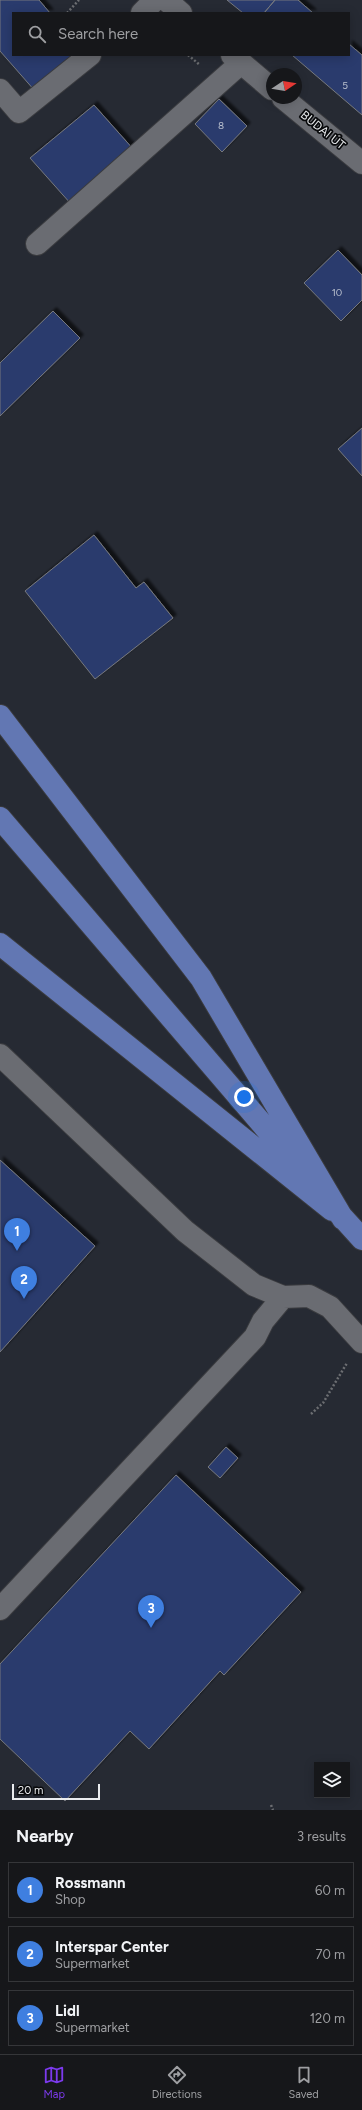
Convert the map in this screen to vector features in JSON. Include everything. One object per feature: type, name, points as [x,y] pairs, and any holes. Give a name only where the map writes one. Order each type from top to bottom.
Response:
[{"type":"main road","points":[[0,716],[201,978],[343,1218]]},
{"type":"main road","points":[[0,818],[362,1239]]},
{"type":"main road","points":[[0,944],[343,1218]]},
{"type":"street","points":[[143,12],[154,0]]},
{"type":"street","points":[[166,0],[181,12]]},
{"type":"street","points":[[0,90],[19,112],[89,56]]},
{"type":"street","points":[[37,244],[236,59],[266,84]]},
{"type":"street","name":"BUDAI ÚT","points":[[290,104],[362,163]]},
{"type":"street","points":[[0,1055],[185,1231],[254,1285],[283,1297],[309,1296],[330,1307],[361,1341]]},
{"type":"street","points":[[0,1609],[255,1337],[262,1321],[283,1297]]},
{"type":"path","points":[[68,12],[79,0]]},
{"type":"path","points":[[311,1414],[323,1403],[361,1341]]},
{"type":"path","points":[[271,1805],[273,1810]]},
{"type":"shaded area","points":[[0,0],[362,0],[362,1810],[0,1810]]},
{"type":"building","points":[[0,0],[39,0],[49,12],[12,12],[12,56],[76,56],[35,91],[0,51]]},
{"type":"building","points":[[227,0],[275,0],[265,12],[242,12]]},
{"type":"building","points":[[275,0],[298,0],[312,12],[265,12]]},
{"type":"building","points":[[350,45],[362,55],[362,115],[293,56],[350,56]]},
{"type":"building","points":[[219,99],[247,126],[222,152],[195,124]]},
{"type":"building","points":[[94,105],[134,150],[71,204],[30,158]]},
{"type":"building","points":[[338,250],[362,275],[362,300],[341,321],[304,283]]},
{"type":"building","points":[[53,311],[80,338],[0,416],[0,363]]},
{"type":"building","points":[[362,428],[362,476],[338,449]]},
{"type":"building","points":[[94,535],[136,588],[144,582],[173,618],[95,679],[25,591]]},
{"type":"building","points":[[0,1160],[95,1246],[0,1352]]},
{"type":"building","points":[[226,1447],[238,1458],[220,1478],[208,1467]]},
{"type":"building","points":[[176,1475],[301,1592],[224,1675],[220,1671],[149,1749],[130,1731],[65,1801],[0,1739],[0,1664]]},
{"type":"place","name":"Rossmann","points":[[17,1251]]},
{"type":"place","name":"Interspar Center","points":[[24,1299]]},
{"type":"place","name":"Lidl","points":[[151,1628]]}]
